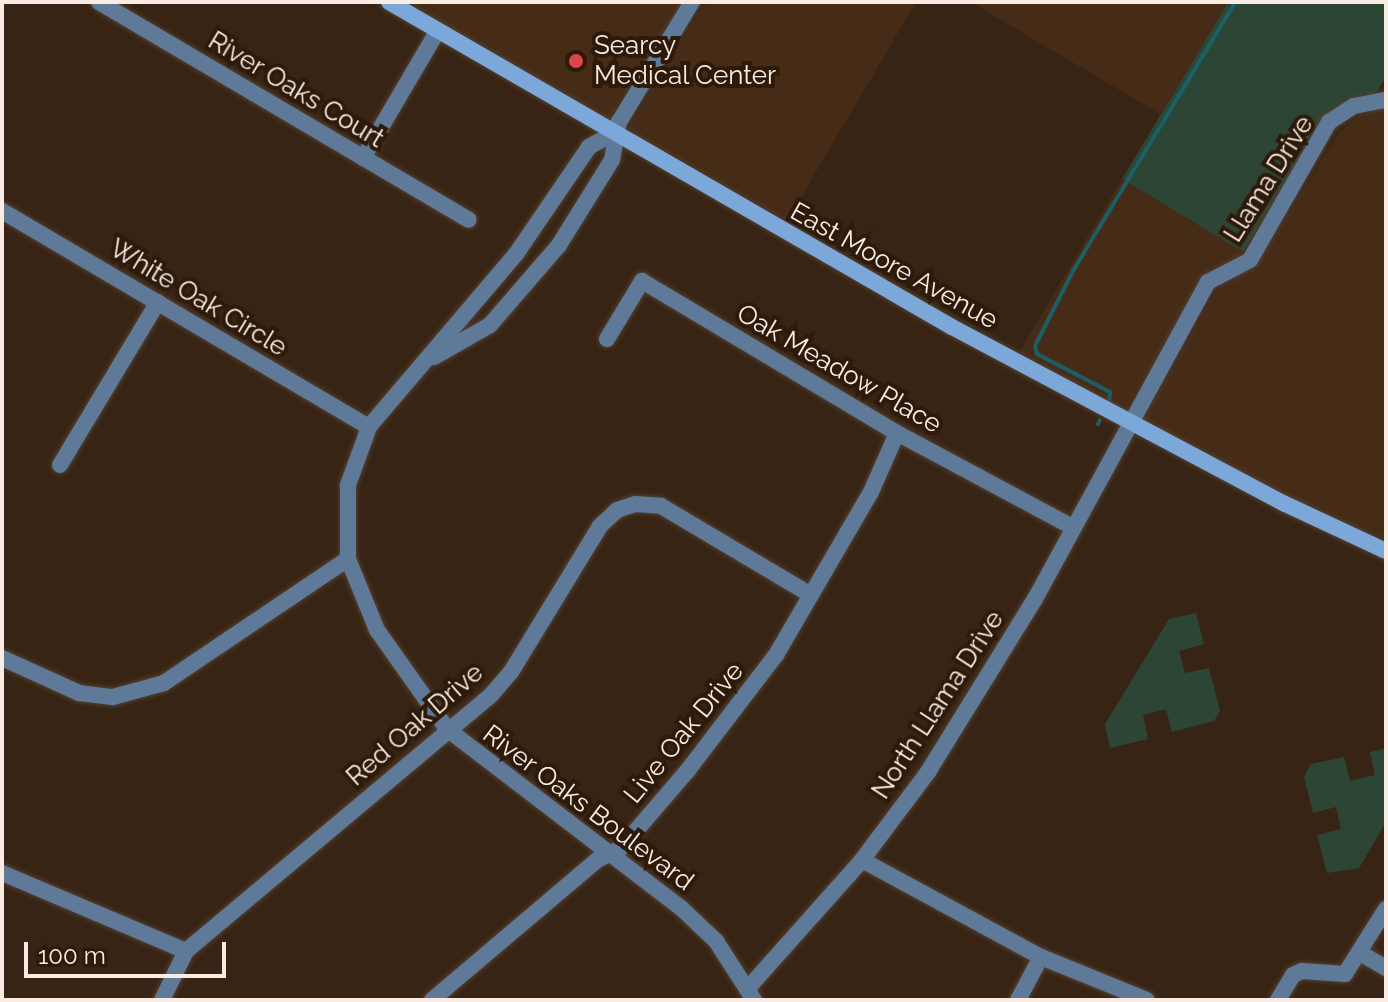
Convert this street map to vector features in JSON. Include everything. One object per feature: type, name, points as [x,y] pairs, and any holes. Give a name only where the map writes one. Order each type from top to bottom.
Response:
[{"type":"street","name":"River Oaks Court","points":[[99,2],[117,6],[469,220]]},
{"type":"street","name":"East Moore Avenue","points":[[389,2],[614,133],[1128,422],[1386,551]]},
{"type":"street","points":[[614,133],[692,2]]},
{"type":"street","points":[[363,158],[438,30]]},
{"type":"street","name":"Llama Drive","points":[[1128,422],[1208,282],[1250,260],[1329,122],[1354,106],[1386,100]]},
{"type":"street","name":"River Oaks Boulevard","points":[[432,357],[482,331],[551,254],[612,160],[614,133]]},
{"type":"street","name":"River Oaks Boulevard","points":[[614,133],[589,147],[534,229],[432,357],[369,427],[348,485],[348,559],[377,630],[447,729],[610,853],[716,941],[751,994]]},
{"type":"street","name":"White Oak Circle","points":[[2,211],[369,427]]},
{"type":"street","name":"Oak Meadow Place","points":[[607,339],[642,281],[897,433],[1072,527]]},
{"type":"street","points":[[60,465],[158,302]]},
{"type":"street","name":"North Llama Drive","points":[[751,994],[862,860],[928,772],[1072,527],[1128,422]]},
{"type":"street","name":"Live Oak Drive","points":[[432,1000],[610,853],[622,847],[750,691],[871,492],[897,433]]},
{"type":"street","name":"Red Oak Drive","points":[[186,951],[511,672],[600,526],[617,510],[635,504],[661,506],[811,595]]},
{"type":"street","points":[[2,658],[79,693],[113,697],[164,683],[348,559]]},
{"type":"street","points":[[862,860],[1041,957],[1147,1000]]},
{"type":"street","points":[[2,873],[186,951],[162,1000]]},
{"type":"street","points":[[1278,1000],[1293,975],[1302,971],[1336,977],[1360,953],[1386,909]]},
{"type":"street","points":[[1360,953],[1386,968]]},
{"type":"street","points":[[1018,1000],[1041,957]]},
{"type":"shaded area","name":"Searcy Medical Center","points":[[408,2],[681,2],[608,120]]},
{"type":"shaded area","points":[[706,2],[916,2],[787,221],[628,129]]},
{"type":"shaded area","points":[[971,2],[1228,2],[1160,114]]},
{"type":"shaded area","points":[[1386,110],[1386,540],[1291,498],[1144,419],[1217,289],[1256,266],[1339,133],[1359,116]]},
{"type":"shaded area","points":[[1122,179],[1243,252],[1202,278],[1124,412],[1017,356]]},
{"type":"green space","points":[[1228,2],[1386,2],[1386,77],[1376,93],[1352,98],[1326,118],[1243,252],[1122,179]]},
{"type":"green space","points":[[1196,613],[1204,644],[1179,651],[1185,673],[1209,668],[1220,711],[1214,721],[1172,732],[1166,709],[1143,715],[1148,739],[1110,748],[1105,724],[1169,619]]},
{"type":"green space","points":[[1386,748],[1386,822],[1359,868],[1327,873],[1317,835],[1341,829],[1336,807],[1313,813],[1304,777],[1311,764],[1344,757],[1350,781],[1375,775],[1370,752]]},
{"type":"waterway","points":[[1109,402],[1110,392],[1037,354],[1035,346],[1073,271],[1235,2]]},
{"type":"waterway","points":[[1098,424],[1100,420]]},
{"type":"place","name":"Searcy Medical Center","points":[[576,61]]}]
